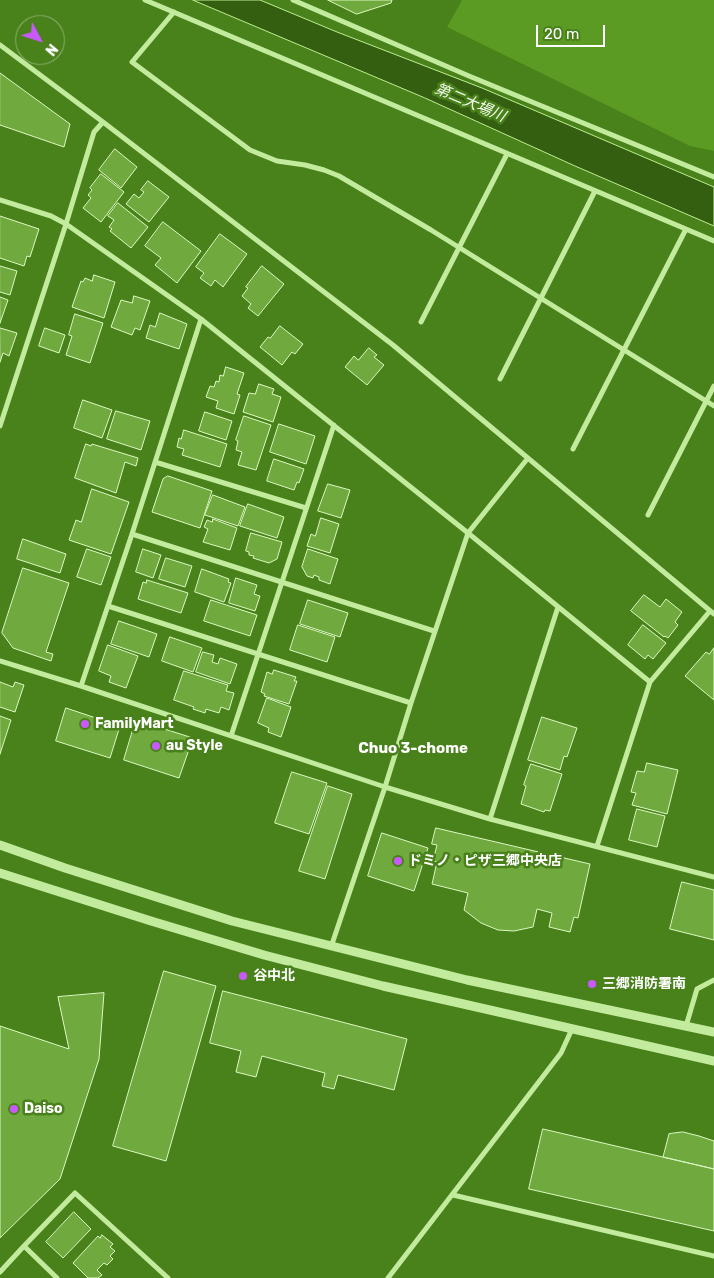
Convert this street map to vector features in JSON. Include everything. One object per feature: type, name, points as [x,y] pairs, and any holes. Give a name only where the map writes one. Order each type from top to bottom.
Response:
[{"type":"street","points":[[145,0],[714,241]]},
{"type":"street","points":[[293,0],[469,76],[714,177]]},
{"type":"street","points":[[174,12],[132,62],[250,150],[277,161],[305,165],[339,176],[431,230],[714,406]]},
{"type":"street","points":[[0,45],[393,345],[712,612],[650,682],[597,846]]},
{"type":"street","points":[[0,426],[94,132],[103,122]]},
{"type":"street","points":[[421,322],[507,154]]},
{"type":"street","points":[[500,379],[596,190]]},
{"type":"street","points":[[0,200],[51,216],[66,224],[200,319],[468,533],[650,682]]},
{"type":"street","points":[[573,449],[686,229]]},
{"type":"street","points":[[80,686],[132,534],[200,319]]},
{"type":"street","points":[[648,515],[714,386]]},
{"type":"street","points":[[231,736],[334,425]]},
{"type":"street","points":[[331,947],[468,533],[528,458]]},
{"type":"street","points":[[155,462],[306,508]]},
{"type":"street","points":[[132,534],[434,631]]},
{"type":"street","points":[[108,606],[411,703]]},
{"type":"street","points":[[490,819],[558,607]]},
{"type":"street","points":[[0,661],[385,787],[490,819],[714,877]]},
{"type":"street","points":[[0,845],[65,868],[232,921],[331,947],[467,980],[714,1032]]},
{"type":"street","points":[[0,872],[132,916],[264,955],[383,986],[714,1061]]},
{"type":"street","points":[[686,1026],[697,989],[714,980]]},
{"type":"street","points":[[388,1278],[561,1053],[572,1029]]},
{"type":"street","points":[[0,1272],[75,1192],[168,1278]]},
{"type":"street","points":[[453,1195],[714,1256]]},
{"type":"street","points":[[24,1246],[57,1278]]},
{"type":"shaded area","points":[[462,0],[714,0],[714,151],[690,146],[447,27]]},
{"type":"water","name":"第二大場川","points":[[193,0],[260,0],[482,88],[714,187],[714,226],[425,98]]},
{"type":"building","points":[[328,0],[392,0],[391,3],[357,14]]},
{"type":"building","points":[[0,73],[70,124],[64,147],[0,125]]},
{"type":"building","points":[[115,149],[137,167],[121,188],[99,170]]},
{"type":"building","points":[[101,174],[124,192],[101,222],[83,208],[91,198],[88,195],[92,190],[90,188]]},
{"type":"building","points":[[148,181],[169,197],[149,222],[126,204],[134,194],[139,198],[144,192],[141,190]]},
{"type":"building","points":[[118,203],[148,227],[131,248],[110,231],[112,229],[109,227],[114,220],[108,216]]},
{"type":"building","points":[[0,216],[39,229],[30,257],[27,256],[24,266],[0,258]]},
{"type":"building","points":[[163,222],[201,251],[177,283],[155,265],[161,258],[145,246]]},
{"type":"building","points":[[220,234],[247,254],[223,287],[215,280],[211,286],[200,278],[204,273],[196,267]]},
{"type":"building","points":[[0,266],[17,271],[10,295],[0,292]]},
{"type":"building","points":[[262,266],[284,284],[258,316],[248,308],[251,304],[242,296],[248,288],[246,287]]},
{"type":"building","points":[[94,275],[115,282],[104,318],[72,307],[81,281],[83,282],[85,278],[92,281]]},
{"type":"building","points":[[134,296],[150,301],[140,330],[135,328],[132,335],[111,327],[121,300],[132,303]]},
{"type":"building","points":[[0,297],[8,300],[0,323]]},
{"type":"building","points":[[160,313],[187,324],[179,349],[146,338],[150,325],[155,327]]},
{"type":"building","points":[[75,314],[103,323],[90,363],[66,355],[72,336],[69,335]]},
{"type":"building","points":[[280,326],[303,344],[295,354],[292,352],[282,365],[260,347]]},
{"type":"building","points":[[0,328],[17,333],[9,356],[3,353],[0,362]]},
{"type":"building","points":[[45,328],[65,335],[59,353],[39,346]]},
{"type":"building","points":[[369,348],[377,355],[374,357],[384,365],[367,385],[345,367],[354,356],[358,360]]},
{"type":"building","points":[[226,367],[244,373],[237,394],[240,395],[234,414],[216,408],[218,401],[206,397],[210,386],[214,387],[216,381],[219,382],[220,375],[223,376]]},
{"type":"building","points":[[259,384],[274,389],[272,394],[281,397],[273,422],[243,412],[249,393],[255,394]]},
{"type":"building","points":[[83,400],[112,410],[102,438],[74,428]]},
{"type":"building","points":[[116,411],[150,421],[141,450],[107,439]]},
{"type":"building","points":[[205,412],[232,421],[226,440],[199,431]]},
{"type":"building","points":[[244,416],[271,425],[256,470],[238,465],[242,452],[236,450],[238,441],[236,440]]},
{"type":"building","points":[[279,424],[315,436],[306,464],[270,452]]},
{"type":"building","points":[[184,430],[227,444],[220,467],[182,455],[184,449],[177,447],[179,438],[181,439]]},
{"type":"building","points":[[86,444],[91,446],[92,444],[138,458],[136,466],[125,462],[116,493],[75,478]]},
{"type":"building","points":[[274,459],[304,469],[299,483],[297,482],[294,490],[267,481]]},
{"type":"building","points":[[168,476],[212,491],[200,528],[152,512],[163,479]]},
{"type":"building","points":[[328,484],[350,490],[341,518],[318,511]]},
{"type":"building","points":[[92,489],[129,502],[111,554],[69,540],[76,520],[81,522]]},
{"type":"building","points":[[213,495],[245,507],[238,526],[205,515]]},
{"type":"building","points":[[248,504],[284,517],[277,538],[240,526]]},
{"type":"building","points":[[321,518],[339,524],[330,553],[307,546],[311,534],[315,536]]},
{"type":"building","points":[[213,519],[237,528],[230,550],[203,542],[208,529],[204,527],[207,520],[212,522]]},
{"type":"building","points":[[251,533],[282,542],[277,559],[269,563],[249,555],[249,552],[246,551]]},
{"type":"building","points":[[23,539],[66,554],[60,573],[17,559]]},
{"type":"building","points":[[87,549],[111,557],[101,585],[77,577]]},
{"type":"building","points":[[143,549],[161,555],[153,578],[136,572]]},
{"type":"building","points":[[308,549],[338,559],[330,584],[319,580],[319,577],[314,575],[313,578],[307,576],[302,567]]},
{"type":"building","points":[[166,558],[192,566],[185,587],[159,579]]},
{"type":"building","points":[[23,568],[69,583],[46,652],[53,654],[51,661],[13,648],[2,633]]},
{"type":"building","points":[[202,569],[229,579],[228,582],[231,583],[224,602],[195,592]]},
{"type":"building","points":[[236,578],[257,585],[254,594],[260,596],[255,611],[229,603]]},
{"type":"building","points":[[147,580],[188,593],[181,613],[138,599],[143,582],[146,583]]},
{"type":"building","points":[[644,595],[660,607],[666,599],[682,612],[675,622],[678,625],[668,638],[664,637],[631,611]]},
{"type":"building","points":[[211,600],[257,615],[250,636],[204,621]]},
{"type":"building","points":[[308,600],[348,613],[340,637],[300,624]]},
{"type":"building","points":[[119,621],[157,634],[149,657],[111,644]]},
{"type":"building","points":[[298,625],[335,637],[327,662],[290,650]]},
{"type":"building","points":[[643,625],[666,643],[653,659],[648,655],[645,659],[628,645]]},
{"type":"building","points":[[170,637],[202,648],[193,672],[162,661]]},
{"type":"building","points":[[108,645],[138,656],[126,688],[109,682],[111,676],[99,671]]},
{"type":"building","points":[[714,648],[714,700],[685,676],[706,652],[709,654]]},
{"type":"building","points":[[203,652],[214,655],[212,662],[218,664],[220,658],[237,664],[230,684],[196,672]]},
{"type":"building","points":[[274,670],[296,677],[294,681],[297,681],[289,704],[264,696],[265,694],[261,692],[267,672],[272,674]]},
{"type":"building","points":[[184,671],[228,685],[226,691],[234,693],[229,710],[221,707],[219,713],[206,709],[205,713],[174,700]]},
{"type":"building","points":[[0,682],[13,687],[15,682],[24,685],[15,712],[0,707]]},
{"type":"building","points":[[267,698],[291,707],[281,737],[268,732],[269,728],[258,723]]},
{"type":"building","points":[[66,708],[120,726],[110,758],[56,741]]},
{"type":"building","points":[[0,716],[11,720],[0,754]]},
{"type":"building","points":[[542,717],[577,728],[567,757],[564,756],[560,770],[528,760]]},
{"type":"building","points":[[136,720],[193,738],[179,778],[124,760]]},
{"type":"building","points":[[647,763],[678,770],[667,814],[632,805],[636,793],[631,792],[637,771],[644,772]]},
{"type":"building","points":[[531,764],[562,774],[550,811],[545,810],[544,812],[521,804],[526,786],[524,785]]},
{"type":"building","points":[[292,772],[327,783],[309,834],[275,823]]},
{"type":"building","points":[[328,786],[352,794],[325,879],[299,871]]},
{"type":"building","points":[[637,809],[665,816],[657,847],[629,840]]},
{"type":"building","points":[[436,828],[590,864],[578,918],[574,917],[570,932],[549,927],[552,913],[537,909],[533,927],[514,931],[498,930],[481,923],[464,910],[468,893],[432,884],[437,862],[433,861],[437,845],[432,844]]},
{"type":"building","points":[[382,833],[428,848],[414,891],[368,876]]},
{"type":"building","points":[[682,882],[714,890],[714,940],[670,929]]},
{"type":"building","points":[[164,971],[216,986],[166,1161],[113,1146]]},
{"type":"building","points":[[223,991],[407,1039],[394,1090],[338,1075],[334,1089],[322,1086],[325,1073],[262,1056],[256,1077],[236,1072],[241,1051],[210,1043]]},
{"type":"building","points":[[104,993],[99,1059],[60,1179],[0,1238],[0,1026],[69,1049],[58,997]]},
{"type":"building","points":[[543,1129],[714,1169],[714,1231],[529,1189]]},
{"type":"building","points":[[683,1132],[714,1141],[714,1169],[663,1157],[669,1134]]},
{"type":"building","points":[[74,1212],[91,1229],[63,1258],[46,1242]]},
{"type":"building","points":[[102,1235],[113,1244],[110,1247],[115,1251],[110,1256],[113,1259],[107,1265],[104,1263],[97,1270],[102,1275],[98,1278],[88,1278],[73,1263],[98,1236],[100,1238]]},
{"type":"place","name":"FamilyMart","points":[[85,724]]},
{"type":"place","name":"au Style","points":[[156,746]]},
{"type":"place","name":"ドミノ・ピザ三郷中央店","points":[[398,861]]},
{"type":"place","name":"谷中北","points":[[243,976]]},
{"type":"place","name":"三郷消防署南","points":[[592,984]]},
{"type":"place","name":"Daiso","points":[[14,1109]]},
{"type":"district","name":"Chuo 3-chome","points":[[413,749]]}]
